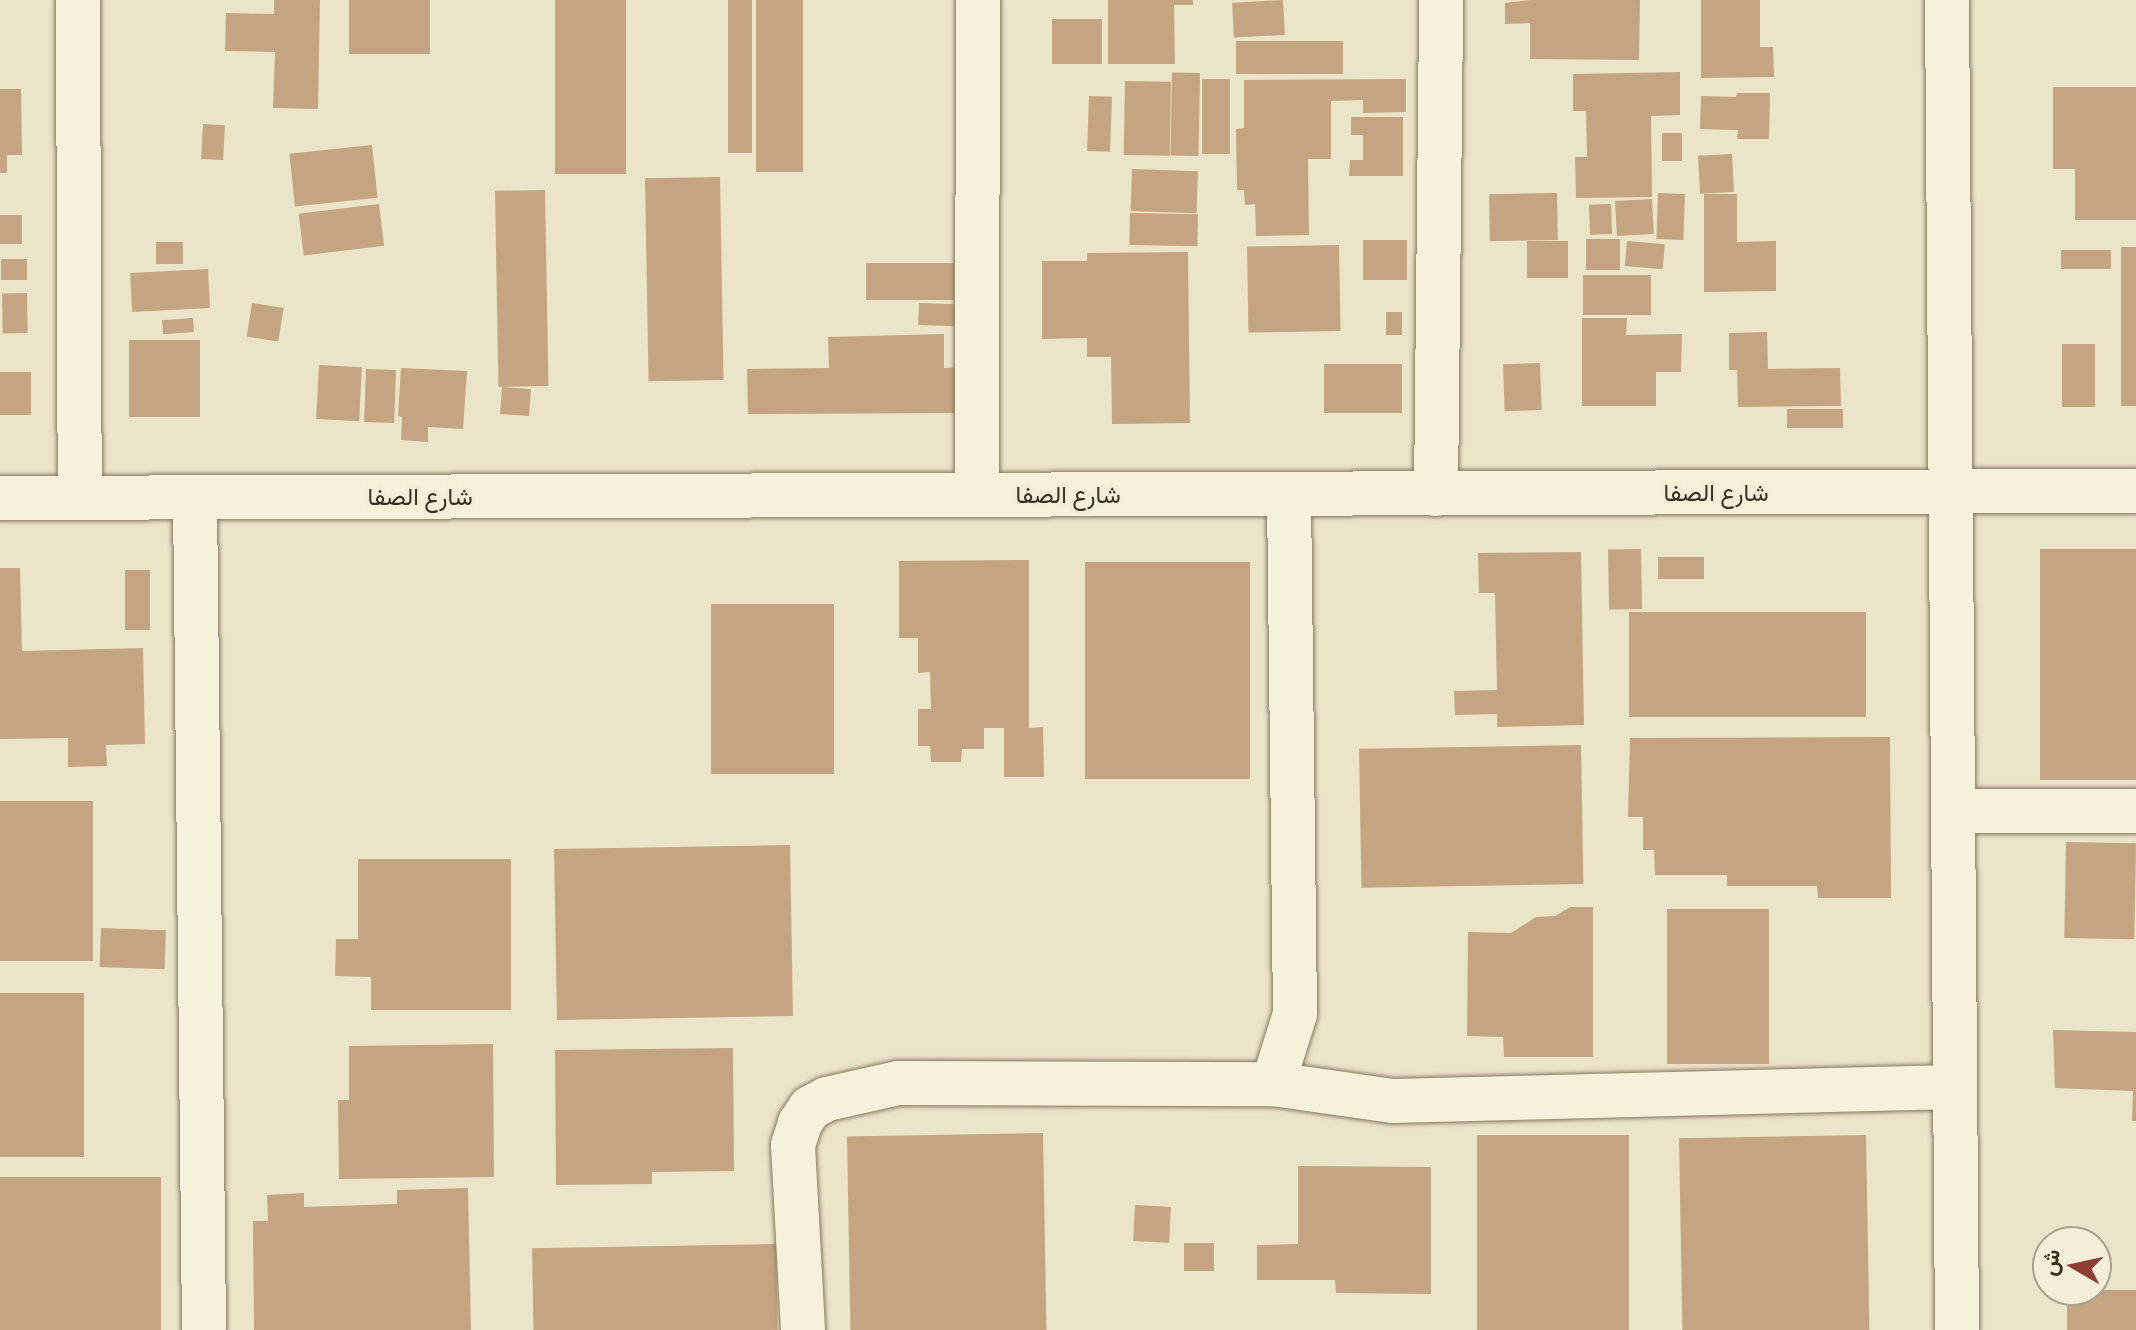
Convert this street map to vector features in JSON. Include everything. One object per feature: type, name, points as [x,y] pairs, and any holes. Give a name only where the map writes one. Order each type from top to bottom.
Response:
[{"type":"street","points":[[78,0],[80,498]]},
{"type":"street","points":[[977,495],[978,0]]},
{"type":"street","points":[[1436,494],[1441,0]]},
{"type":"street","points":[[1947,0],[1957,1330]]},
{"type":"street","name":"شارع الصفا","points":[[0,498],[2136,491]]},
{"type":"street","points":[[1273,1084],[1295,1014],[1289,494]]},
{"type":"street","points":[[195,497],[204,1330]]},
{"type":"street","points":[[1953,811],[2136,811]]},
{"type":"street","points":[[803,1330],[793,1145],[800,1123],[810,1108],[827,1099],[898,1083],[1273,1084],[1393,1101],[1955,1087]]},
{"type":"building","points":[[274,0],[320,0],[318,109],[273,108],[275,52],[225,51],[226,13],[274,14]]},
{"type":"building","points":[[349,0],[430,0],[430,54],[349,54]]},
{"type":"building","points":[[555,0],[626,0],[626,174],[555,174]]},
{"type":"building","points":[[728,0],[752,0],[752,153],[728,153]]},
{"type":"building","points":[[756,0],[803,0],[803,172],[756,172]]},
{"type":"building","points":[[1108,0],[1193,0],[1193,5],[1174,5],[1175,64],[1108,64]]},
{"type":"building","points":[[1283,0],[1285,35],[1234,38],[1232,3]]},
{"type":"building","points":[[1531,0],[1640,0],[1639,60],[1530,59],[1530,23],[1505,24],[1505,3]]},
{"type":"building","points":[[1701,0],[1760,0],[1760,47],[1773,47],[1774,77],[1701,78]]},
{"type":"building","points":[[1052,19],[1102,19],[1102,64],[1052,64]]},
{"type":"building","points":[[1236,41],[1343,41],[1343,74],[1236,74]]},
{"type":"building","points":[[1680,72],[1680,115],[1651,116],[1652,197],[1576,198],[1575,157],[1587,157],[1586,111],[1573,111],[1573,74]]},
{"type":"building","points":[[1172,73],[1200,73],[1199,156],[1171,155]]},
{"type":"building","points":[[1202,79],[1230,79],[1230,154],[1202,154]]},
{"type":"building","points":[[1406,79],[1406,112],[1363,113],[1363,100],[1331,101],[1331,159],[1308,159],[1309,235],[1256,236],[1255,204],[1245,205],[1244,190],[1237,190],[1236,129],[1244,128],[1244,80]]},
{"type":"building","points":[[1125,81],[1171,82],[1170,156],[1124,155]]},
{"type":"building","points":[[2053,87],[2136,87],[2136,220],[2075,220],[2075,169],[2053,169]]},
{"type":"building","points":[[0,89],[21,89],[22,155],[7,155],[7,173],[0,173]]},
{"type":"building","points":[[1737,93],[1770,93],[1769,139],[1737,139],[1738,130],[1700,129],[1701,96],[1736,97]]},
{"type":"building","points":[[1089,96],[1112,97],[1110,152],[1087,151]]},
{"type":"building","points":[[1351,117],[1403,117],[1403,176],[1349,176],[1350,160],[1363,160],[1363,135],[1351,135]]},
{"type":"building","points":[[203,124],[225,125],[223,160],[201,159]]},
{"type":"building","points":[[1662,133],[1682,133],[1682,161],[1662,161]]},
{"type":"building","points":[[372,145],[378,198],[295,206],[289,154]]},
{"type":"building","points":[[1732,154],[1734,192],[1700,194],[1698,156]]},
{"type":"building","points":[[1132,169],[1198,171],[1196,213],[1131,211]]},
{"type":"building","points":[[720,177],[724,380],[649,381],[645,178]]},
{"type":"building","points":[[545,190],[548,386],[498,387],[495,191]]},
{"type":"building","points":[[1557,193],[1558,240],[1490,241],[1489,194]]},
{"type":"building","points":[[1658,193],[1685,194],[1683,240],[1656,239]]},
{"type":"building","points":[[1704,194],[1737,194],[1737,242],[1776,241],[1776,291],[1704,292]]},
{"type":"building","points":[[1652,199],[1654,234],[1617,236],[1615,201]]},
{"type":"building","points":[[379,204],[384,246],[304,256],[299,214]]},
{"type":"building","points":[[1611,204],[1612,234],[1590,235],[1589,205]]},
{"type":"building","points":[[1130,213],[1198,214],[1197,246],[1129,245]]},
{"type":"building","points":[[0,215],[22,215],[22,244],[0,244]]},
{"type":"building","points":[[1586,239],[1620,239],[1620,270],[1586,270]]},
{"type":"building","points":[[1363,240],[1407,240],[1407,280],[1363,280]]},
{"type":"building","points":[[1527,241],[1568,241],[1568,278],[1527,278]]},
{"type":"building","points":[[1627,241],[1665,244],[1663,269],[1625,266]]},
{"type":"building","points":[[156,242],[183,242],[183,264],[156,264]]},
{"type":"building","points":[[1339,245],[1341,331],[1249,333],[1247,247]]},
{"type":"building","points":[[2121,247],[2136,247],[2136,406],[2121,406]]},
{"type":"building","points":[[2061,250],[2111,250],[2111,269],[2061,269]]},
{"type":"building","points":[[1188,252],[1190,423],[1112,424],[1111,357],[1087,357],[1087,338],[1042,339],[1042,261],[1087,261],[1087,253]]},
{"type":"building","points":[[1,259],[27,259],[27,280],[1,280]]},
{"type":"building","points":[[866,263],[954,263],[954,300],[866,300]]},
{"type":"building","points":[[208,269],[210,308],[132,312],[130,273]]},
{"type":"building","points":[[1583,275],[1651,275],[1651,315],[1583,315]]},
{"type":"building","points":[[2,293],[27,293],[28,333],[3,333]]},
{"type":"building","points":[[252,303],[284,308],[278,342],[247,337]]},
{"type":"building","points":[[919,303],[956,304],[955,326],[918,325]]},
{"type":"building","points":[[1386,312],[1402,312],[1402,335],[1386,335]]},
{"type":"building","points":[[193,318],[194,332],[163,334],[162,320]]},
{"type":"building","points":[[1582,318],[1627,318],[1626,335],[1682,334],[1681,372],[1656,372],[1656,406],[1582,406]]},
{"type":"building","points":[[1767,332],[1768,369],[1840,368],[1841,406],[1738,407],[1737,370],[1729,370],[1729,333]]},
{"type":"building","points":[[944,334],[944,368],[959,367],[959,413],[748,414],[747,369],[829,368],[828,337]]},
{"type":"building","points":[[129,340],[200,340],[200,417],[129,417]]},
{"type":"building","points":[[2062,344],[2095,344],[2095,407],[2062,407]]},
{"type":"building","points":[[1540,363],[1542,410],[1505,411],[1503,364]]},
{"type":"building","points":[[1324,364],[1402,364],[1402,413],[1324,413]]},
{"type":"building","points":[[319,365],[362,367],[359,421],[316,419]]},
{"type":"building","points":[[401,368],[467,371],[463,429],[428,427],[428,442],[401,440],[402,417],[398,416]]},
{"type":"building","points":[[366,369],[396,370],[394,423],[364,422]]},
{"type":"building","points":[[0,372],[31,372],[31,415],[0,415]]},
{"type":"building","points":[[502,387],[531,389],[529,416],[500,414]]},
{"type":"building","points":[[1787,409],[1843,409],[1843,428],[1787,428]]},
{"type":"building","points":[[1641,549],[1642,609],[1609,610],[1608,550]]},
{"type":"building","points":[[2040,549],[2136,549],[2136,780],[2040,780]]},
{"type":"building","points":[[1581,552],[1584,725],[1497,727],[1497,714],[1455,715],[1454,691],[1497,690],[1495,593],[1479,593],[1478,553]]},
{"type":"building","points":[[1658,557],[1704,557],[1704,579],[1658,579]]},
{"type":"building","points":[[1029,560],[1029,728],[1043,727],[1044,777],[1004,777],[1004,728],[984,728],[984,749],[962,749],[961,762],[931,762],[930,746],[918,746],[918,709],[931,709],[930,672],[918,673],[918,638],[899,638],[899,561]]},
{"type":"building","points":[[1085,562],[1250,562],[1250,779],[1085,779]]},
{"type":"building","points":[[0,568],[20,568],[22,651],[143,648],[145,744],[106,745],[107,766],[68,767],[68,738],[0,739]]},
{"type":"building","points":[[125,570],[150,570],[150,630],[125,630]]},
{"type":"building","points":[[711,604],[834,604],[834,774],[711,774]]},
{"type":"building","points":[[1629,612],[1866,612],[1866,717],[1629,717]]},
{"type":"building","points":[[1890,737],[1891,898],[1818,898],[1817,886],[1727,886],[1727,875],[1655,875],[1654,850],[1643,850],[1643,817],[1628,817],[1630,738]]},
{"type":"building","points":[[1581,745],[1583,884],[1361,888],[1359,749]]},
{"type":"building","points":[[0,801],[93,801],[93,961],[0,961]]},
{"type":"building","points":[[2066,842],[2136,843],[2134,939],[2064,938]]},
{"type":"building","points":[[790,845],[793,1016],[557,1020],[554,849]]},
{"type":"building","points":[[358,859],[511,859],[511,1010],[371,1010],[371,977],[335,976],[336,939],[358,939]]},
{"type":"building","points":[[1570,907],[1593,907],[1593,1057],[1504,1057],[1503,1037],[1467,1036],[1468,932],[1511,933],[1536,917],[1555,916]]},
{"type":"building","points":[[1667,909],[1769,909],[1769,1064],[1667,1064]]},
{"type":"building","points":[[101,928],[166,930],[165,969],[100,967]]},
{"type":"building","points":[[0,993],[84,993],[84,1157],[0,1157]]},
{"type":"building","points":[[2053,1030],[2136,1032],[2136,1121],[2132,1121],[2133,1091],[2055,1088]]},
{"type":"building","points":[[493,1044],[494,1177],[339,1179],[338,1100],[349,1100],[349,1046]]},
{"type":"building","points":[[733,1048],[734,1171],[652,1172],[652,1184],[556,1185],[555,1050]]},
{"type":"building","points":[[1043,1133],[1046,1330],[850,1330],[847,1136]]},
{"type":"building","points":[[1477,1135],[1629,1135],[1629,1330],[1477,1330]]},
{"type":"building","points":[[1866,1135],[1869,1330],[1682,1330],[1679,1138]]},
{"type":"building","points":[[1298,1166],[1431,1167],[1431,1294],[1336,1293],[1335,1280],[1257,1280],[1257,1245],[1298,1244]]},
{"type":"building","points":[[0,1177],[161,1177],[161,1330],[0,1330]]},
{"type":"building","points":[[468,1188],[471,1330],[254,1330],[253,1221],[268,1221],[267,1195],[304,1193],[304,1207],[397,1204],[397,1190]]},
{"type":"building","points":[[1135,1205],[1171,1207],[1169,1243],[1133,1241]]},
{"type":"building","points":[[1184,1243],[1214,1243],[1214,1271],[1184,1271]]},
{"type":"building","points":[[776,1244],[778,1330],[533,1330],[532,1248]]},
{"type":"building","points":[[2112,1290],[2136,1290],[2136,1330],[2067,1330],[2067,1306],[2112,1306]]}]
